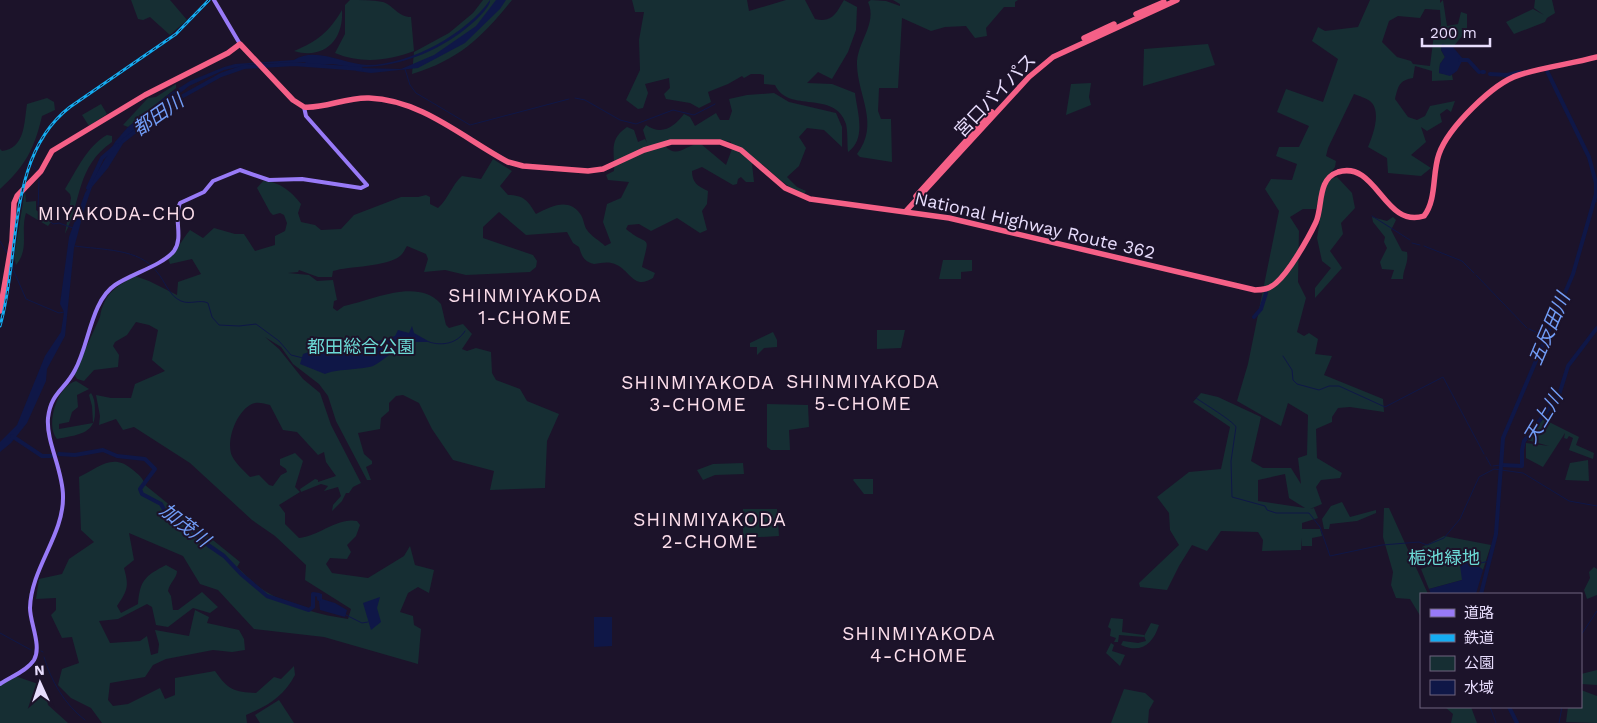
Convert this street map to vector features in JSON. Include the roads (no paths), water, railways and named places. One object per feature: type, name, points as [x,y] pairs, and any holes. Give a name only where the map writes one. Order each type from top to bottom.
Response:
[{"type":"highway","name":"宮口バイパス","points":[[905,211],[1002,101],[1039,63],[1064,47],[1168,0]]},
{"type":"highway","name":"宮口バイパス","points":[[905,211],[1029,77],[1053,57],[1177,0]]},
{"type":"highway","points":[[0,311],[12,241],[14,203],[17,196],[41,171],[52,152],[145,95],[228,53],[240,44],[293,100],[304,107]]},
{"type":"highway","name":"National Highway Route 362","points":[[304,107],[351,98],[378,98],[400,103],[428,114],[508,162],[538,168],[588,171],[603,169],[644,150],[671,142],[720,142],[741,150],[777,182],[797,194],[822,201],[949,218],[1237,287],[1261,290],[1267,289],[1281,278],[1310,232],[1319,214],[1324,186],[1334,175],[1345,171],[1358,174],[1370,182],[1401,216],[1415,218],[1424,216],[1430,203],[1440,151],[1474,107],[1501,85],[1518,75],[1597,57]]},
{"type":"main road","points":[[215,0],[232,33],[240,44]]},
{"type":"main road","points":[[0,684],[30,664],[36,654],[30,608],[42,563],[62,512],[62,487],[48,428],[51,401],[75,370],[93,319],[106,294],[115,285],[171,254],[176,247],[178,238],[176,216],[180,203],[197,196],[213,181],[232,172],[249,171],[269,180],[302,179],[361,188],[367,185],[306,116],[304,107]]},
{"type":"water","points":[[490,0],[483,13],[463,31],[450,40],[420,55],[389,64],[373,66],[350,67],[333,64],[315,67],[304,62],[252,64],[224,70],[189,86],[129,134],[108,168],[92,187],[85,207],[74,248],[65,336],[47,369],[46,381],[27,423],[11,443],[0,452],[0,442],[17,425],[45,356],[61,332],[64,312],[60,304],[69,237],[85,193],[115,142],[127,128],[165,97],[190,81],[235,64],[294,60],[312,55],[321,55],[368,65],[384,64],[402,59],[436,45],[452,35],[467,24]]},
{"type":"water","points":[[496,0],[506,0],[500,9],[465,43],[418,68],[371,73],[356,71],[357,68],[401,69],[434,55],[476,26]]},
{"type":"water","points":[[1442,44],[1453,47],[1463,59],[1457,71],[1450,76],[1439,73],[1440,64],[1445,57],[1441,50]]},
{"type":"water","points":[[412,326],[414,333],[430,342],[405,342],[404,347],[373,366],[325,374],[300,364],[303,354],[319,348],[337,345],[359,353],[368,344],[395,336],[398,330],[409,333]]},
{"type":"water","points":[[1470,559],[1483,570],[1476,593],[1431,593],[1429,589],[1462,580],[1460,565]]},
{"type":"water","points":[[318,593],[322,594],[322,599],[335,603],[347,610],[345,617],[320,610]]},
{"type":"water","points":[[380,597],[377,608],[381,622],[371,630],[363,603]]},
{"type":"water","points":[[594,617],[612,617],[612,646],[594,647]]},
{"type":"waterway","name":"五反田川","points":[[1460,60],[1468,60],[1479,72]]},
{"type":"waterway","name":"都田川","points":[[123,141],[174,101],[221,75],[244,67],[294,64],[361,69]]},
{"type":"waterway","points":[[405,69],[410,85],[416,93],[470,125],[569,99]]},
{"type":"waterway","name":"五反田川","points":[[1481,593],[1496,534],[1503,438],[1573,274],[1596,194],[1596,183],[1589,157],[1547,71]]},
{"type":"waterway","name":"五反田川","points":[[1490,74],[1507,75],[1520,72]]},
{"type":"waterway","points":[[575,98],[585,100],[620,120],[636,124],[673,110],[694,115],[715,104]]},
{"type":"waterway","name":"都田川","points":[[88,188],[102,158],[117,145]]},
{"type":"waterway","points":[[31,163],[37,171]]},
{"type":"waterway","points":[[39,180],[38,210],[53,224],[59,223],[73,228]]},
{"type":"waterway","points":[[1372,216],[1410,240]]},
{"type":"waterway","points":[[0,241],[7,253]]},
{"type":"waterway","points":[[1412,243],[1420,245]]},
{"type":"waterway","points":[[75,246],[108,250],[141,258],[150,264],[177,299],[184,302],[208,303],[212,317],[219,325],[239,326],[256,324],[279,341],[291,355],[303,358]]},
{"type":"waterway","points":[[1424,246],[1462,261],[1474,273]]},
{"type":"waterway","points":[[12,267],[26,299],[59,313],[64,312]]},
{"type":"waterway","points":[[1476,275],[1527,328]]},
{"type":"waterway","points":[[1254,317],[1261,309],[1266,293]]},
{"type":"waterway","name":"天上川","points":[[1501,465],[1522,466],[1524,441],[1559,395],[1568,366],[1597,328]]},
{"type":"waterway","points":[[1529,329],[1543,335]]},
{"type":"waterway","points":[[429,342],[449,343],[458,339],[465,331]]},
{"type":"waterway","points":[[1283,356],[1292,370],[1293,380],[1297,384],[1319,390],[1329,386],[1339,386],[1385,407],[1443,377],[1484,454]]},
{"type":"waterway","points":[[1196,398],[1236,427],[1231,461],[1232,497],[1265,506],[1267,510],[1276,513],[1309,513],[1320,527],[1330,556],[1382,545],[1419,542],[1427,545],[1444,538],[1460,519],[1479,477],[1494,469],[1523,473],[1569,501],[1597,506]]},
{"type":"waterway","name":"加茂川","points":[[12,436],[42,456],[52,456]]},
{"type":"waterway","name":"加茂川","points":[[59,454],[75,455],[103,450],[117,456],[145,459],[155,469],[140,489],[142,494],[161,504],[166,513],[187,525],[267,596],[309,610],[313,607],[313,594],[319,595],[319,599]]},
{"type":"waterway","points":[[1486,457],[1491,466]]},
{"type":"waterway","name":"五反田川","points":[[1493,466],[1501,465]]},
{"type":"waterway","points":[[1476,564],[1490,561]]},
{"type":"waterway","points":[[1582,634],[1597,611]]},
{"type":"waterway","points":[[344,614],[362,623],[368,622]]},
{"type":"waterway","points":[[0,633],[31,650]]},
{"type":"waterway","points":[[44,657],[51,675],[65,700],[85,720]]},
{"type":"waterway","points":[[1490,708],[1496,723]]},
{"type":"waterway","name":"五反田川","points":[[1510,708],[1517,723]]},
{"type":"waterway","points":[[1559,723],[1562,708]]},
{"type":"railway","points":[[0,326],[25,179],[35,152],[49,128],[70,107],[176,34],[209,0]]},
{"type":"district","name":"MIYAKODA-CHO","points":[[117,213]]},
{"type":"district","name":"SHINMIYAKODA 1-CHOME","points":[[525,306]]},
{"type":"district","name":"SHINMIYAKODA 5-CHOME","points":[[863,392]]},
{"type":"district","name":"SHINMIYAKODA 3-CHOME","points":[[698,393]]},
{"type":"district","name":"SHINMIYAKODA 2-CHOME","points":[[710,530]]},
{"type":"district","name":"SHINMIYAKODA 4-CHOME","points":[[919,644]]},
{"type":"park label","name":"都田総合公園","points":[[361,346]]},
{"type":"park label","name":"梔池緑地","points":[[1444,557]]}]
